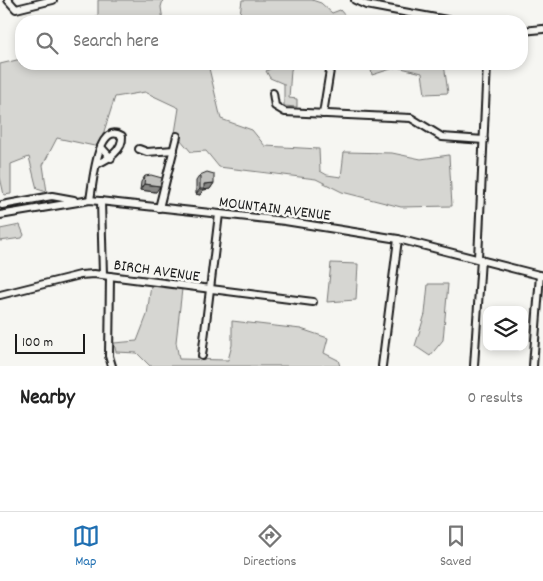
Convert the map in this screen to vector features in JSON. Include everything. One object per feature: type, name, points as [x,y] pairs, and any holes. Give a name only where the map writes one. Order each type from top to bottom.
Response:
[{"type":"street","points":[[8,0],[16,9],[53,0]]},
{"type":"street","points":[[355,0],[366,5],[420,15]]},
{"type":"street","points":[[528,30],[543,29]]},
{"type":"street","points":[[323,114],[330,70]]},
{"type":"street","points":[[474,366],[488,70]]},
{"type":"street","points":[[273,93],[274,104],[282,111],[411,118],[442,137],[484,140]]},
{"type":"street","points":[[90,200],[97,164],[101,147],[109,133],[116,132],[122,136],[123,141],[111,158],[97,164]]},
{"type":"street","points":[[159,208],[177,136]]},
{"type":"street","points":[[101,147],[111,158]]},
{"type":"street","points":[[139,149],[147,152],[174,150]]},
{"type":"street","points":[[2,205],[52,196],[78,201]]},
{"type":"street","name":"MOUNTAIN AVENUE","points":[[0,215],[90,200],[301,223],[398,239],[479,258],[542,276]]},
{"type":"street","points":[[102,201],[109,356],[112,366]]},
{"type":"street","points":[[202,356],[219,214]]},
{"type":"street","points":[[382,366],[398,239]]},
{"type":"street","name":"BIRCH AVENUE","points":[[0,294],[80,275],[106,275],[209,290],[313,302]]},
{"type":"street","points":[[533,366],[542,276]]},
{"type":"shaded area","points":[[98,0],[163,0],[161,7],[162,15],[98,15]]},
{"type":"shaded area","points":[[242,0],[312,0],[321,3],[332,13],[340,10],[344,15],[240,15]]},
{"type":"shaded area","points":[[15,60],[15,70],[209,70],[221,119],[252,130],[265,146],[319,149],[320,171],[327,175],[341,177],[344,152],[392,153],[421,159],[449,155],[452,206],[401,207],[342,192],[316,179],[219,167],[206,151],[191,152],[175,133],[179,108],[145,92],[115,97],[99,147],[57,138],[43,165],[47,192],[37,189],[29,157],[11,164],[11,194],[4,195],[0,177],[0,64]]},
{"type":"shaded area","points":[[291,70],[289,98],[297,99],[297,107],[284,106],[284,84],[270,78],[266,71]]},
{"type":"shaded area","points":[[371,70],[388,70],[372,75]]},
{"type":"shaded area","points":[[410,70],[445,70],[448,93],[425,94],[422,73]]},
{"type":"shaded area","points":[[20,225],[24,235],[22,238],[0,241],[0,229]]},
{"type":"shaded area","points":[[331,263],[358,264],[356,300],[327,302]]},
{"type":"shaded area","points":[[428,284],[448,284],[443,340],[430,356],[415,346],[425,314]]},
{"type":"shaded area","points":[[151,285],[182,289],[176,342],[179,359],[228,360],[232,345],[232,321],[301,329],[328,338],[324,353],[338,360],[340,366],[150,366],[137,353],[116,352],[114,343],[137,341],[147,315]]},
{"type":"building","points":[[207,172],[214,174],[214,183],[204,184],[204,189],[200,189],[200,175]]},
{"type":"building","points":[[151,175],[162,178],[160,186],[144,184],[145,176]]}]
